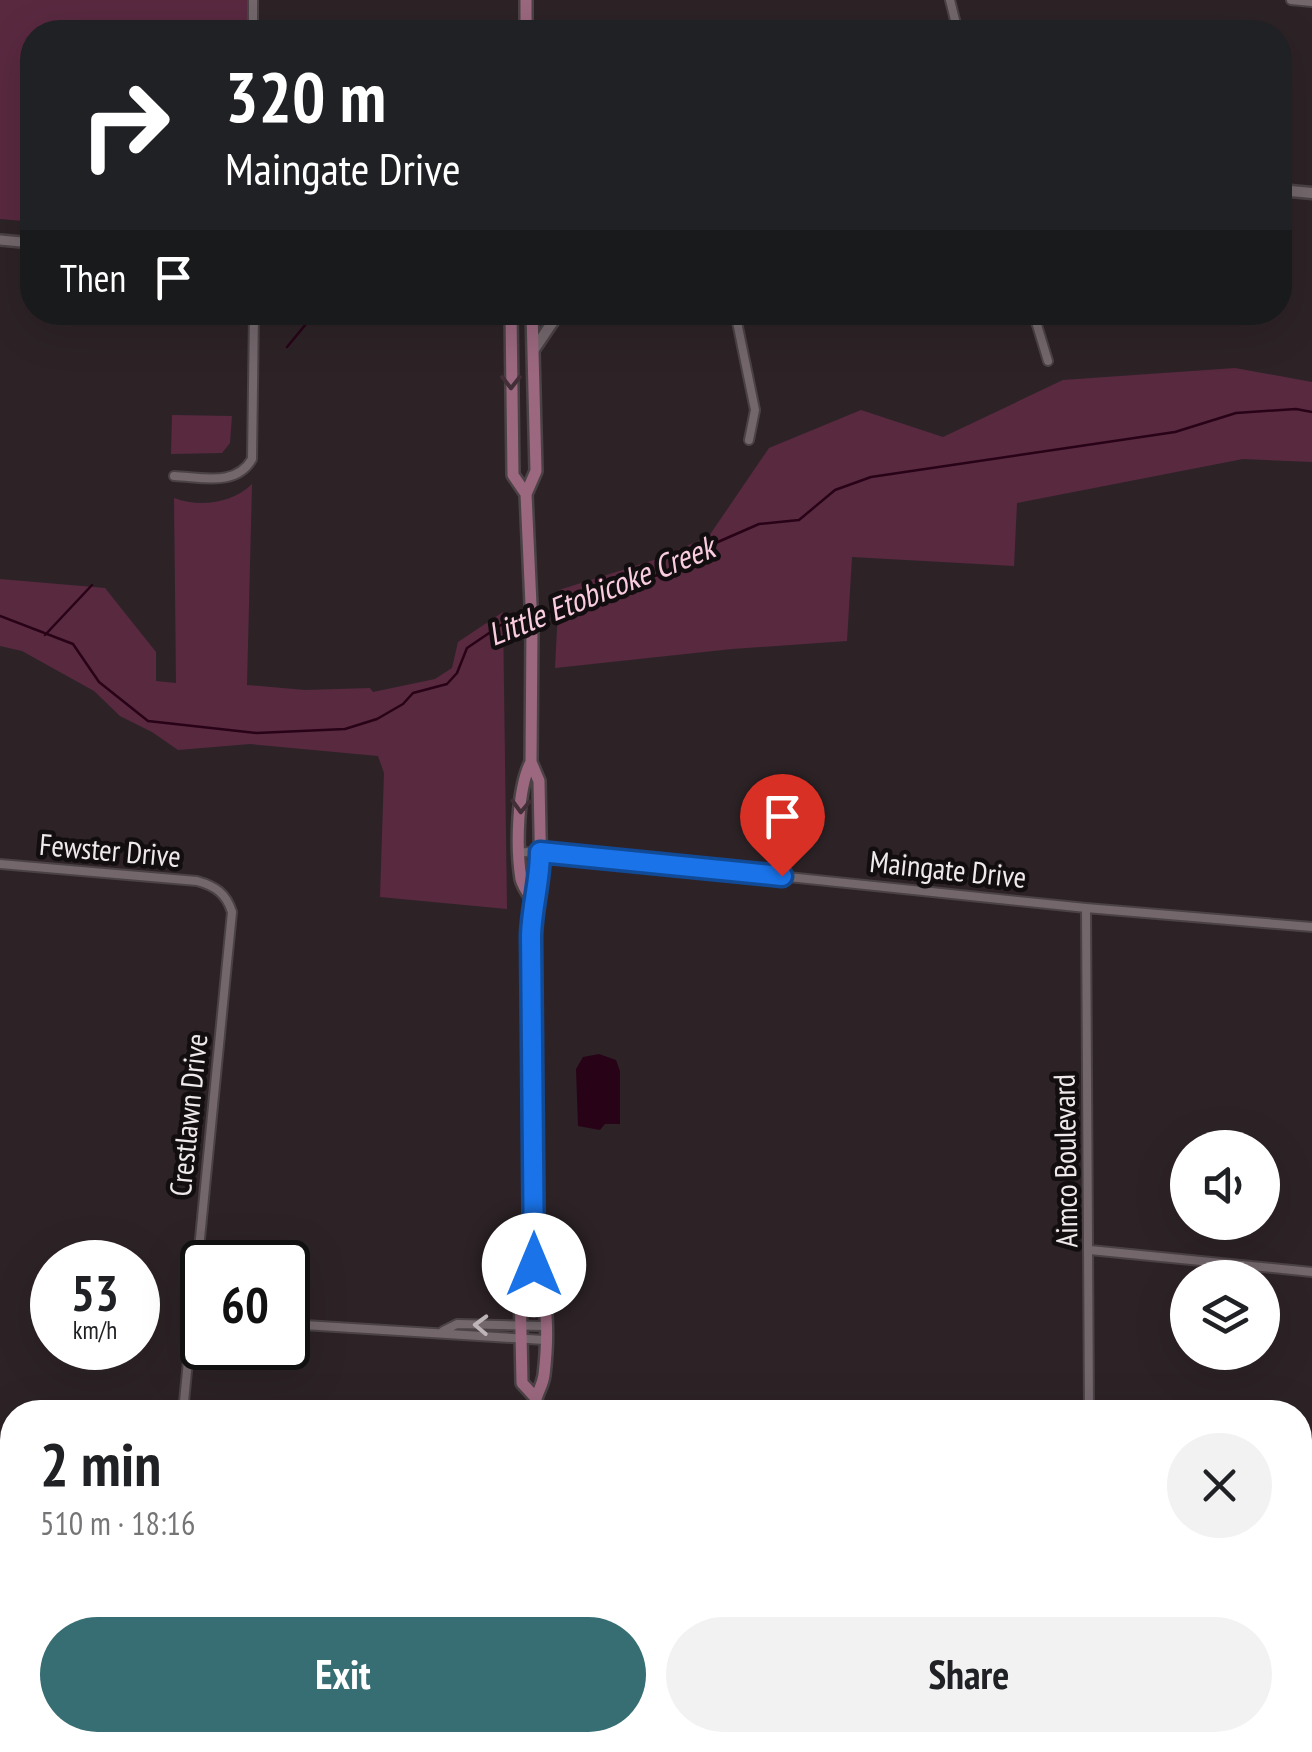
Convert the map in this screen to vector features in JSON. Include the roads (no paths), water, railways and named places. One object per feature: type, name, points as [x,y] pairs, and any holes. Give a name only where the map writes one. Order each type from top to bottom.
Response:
[{"type":"main road","points":[[512,325],[513,476],[526,494]]},
{"type":"main road","points":[[532,325],[536,471],[526,494],[532,627],[531,762],[539,782],[541,882],[532,899],[534,1265],[544,1284],[544,1379],[534,1400]]},
{"type":"main road","points":[[533,352],[551,325]]},
{"type":"main road","points":[[531,762],[522,779],[520,852],[522,883],[532,899]]},
{"type":"main road","points":[[534,1265],[520,1283],[522,1384],[534,1396]]},
{"type":"street","points":[[1291,0],[1312,2]]},
{"type":"street","points":[[174,476],[230,478],[240,474],[252,459],[254,325]]},
{"type":"street","points":[[738,325],[755,410],[749,440]]},
{"type":"street","points":[[1037,325],[1048,360]]},
{"type":"street","name":"Maingate Drive","points":[[520,852],[1312,927]]},
{"type":"street","name":"Fewster Drive","points":[[0,864],[197,881],[215,886]]},
{"type":"street","name":"Crestlawn Drive","points":[[200,1240],[232,912],[215,886]]},
{"type":"street","name":"Aimco Boulevard","points":[[1086,908],[1089,1400]]},
{"type":"street","points":[[1090,1250],[1312,1272]]},
{"type":"street","points":[[310,1325],[443,1331],[457,1324],[544,1333]]},
{"type":"street","name":"Crestlawn Drive","points":[[183,1400],[187,1370]]},
{"type":"waterway","points":[[287,347],[305,325]]},
{"type":"waterway","name":"Little Etobicoke Creek","points":[[538,615],[663,573],[711,545],[759,524],[799,520],[835,490],[871,477],[1175,432],[1236,413],[1296,409],[1312,412]]},
{"type":"waterway","points":[[45,635],[92,585]]},
{"type":"waterway","name":"Little Etobicoke Creek","points":[[0,616],[73,644],[99,682],[148,721],[257,733],[345,729],[377,719],[403,704],[413,693],[447,684],[457,673],[467,648],[501,625],[525,619]]}]
